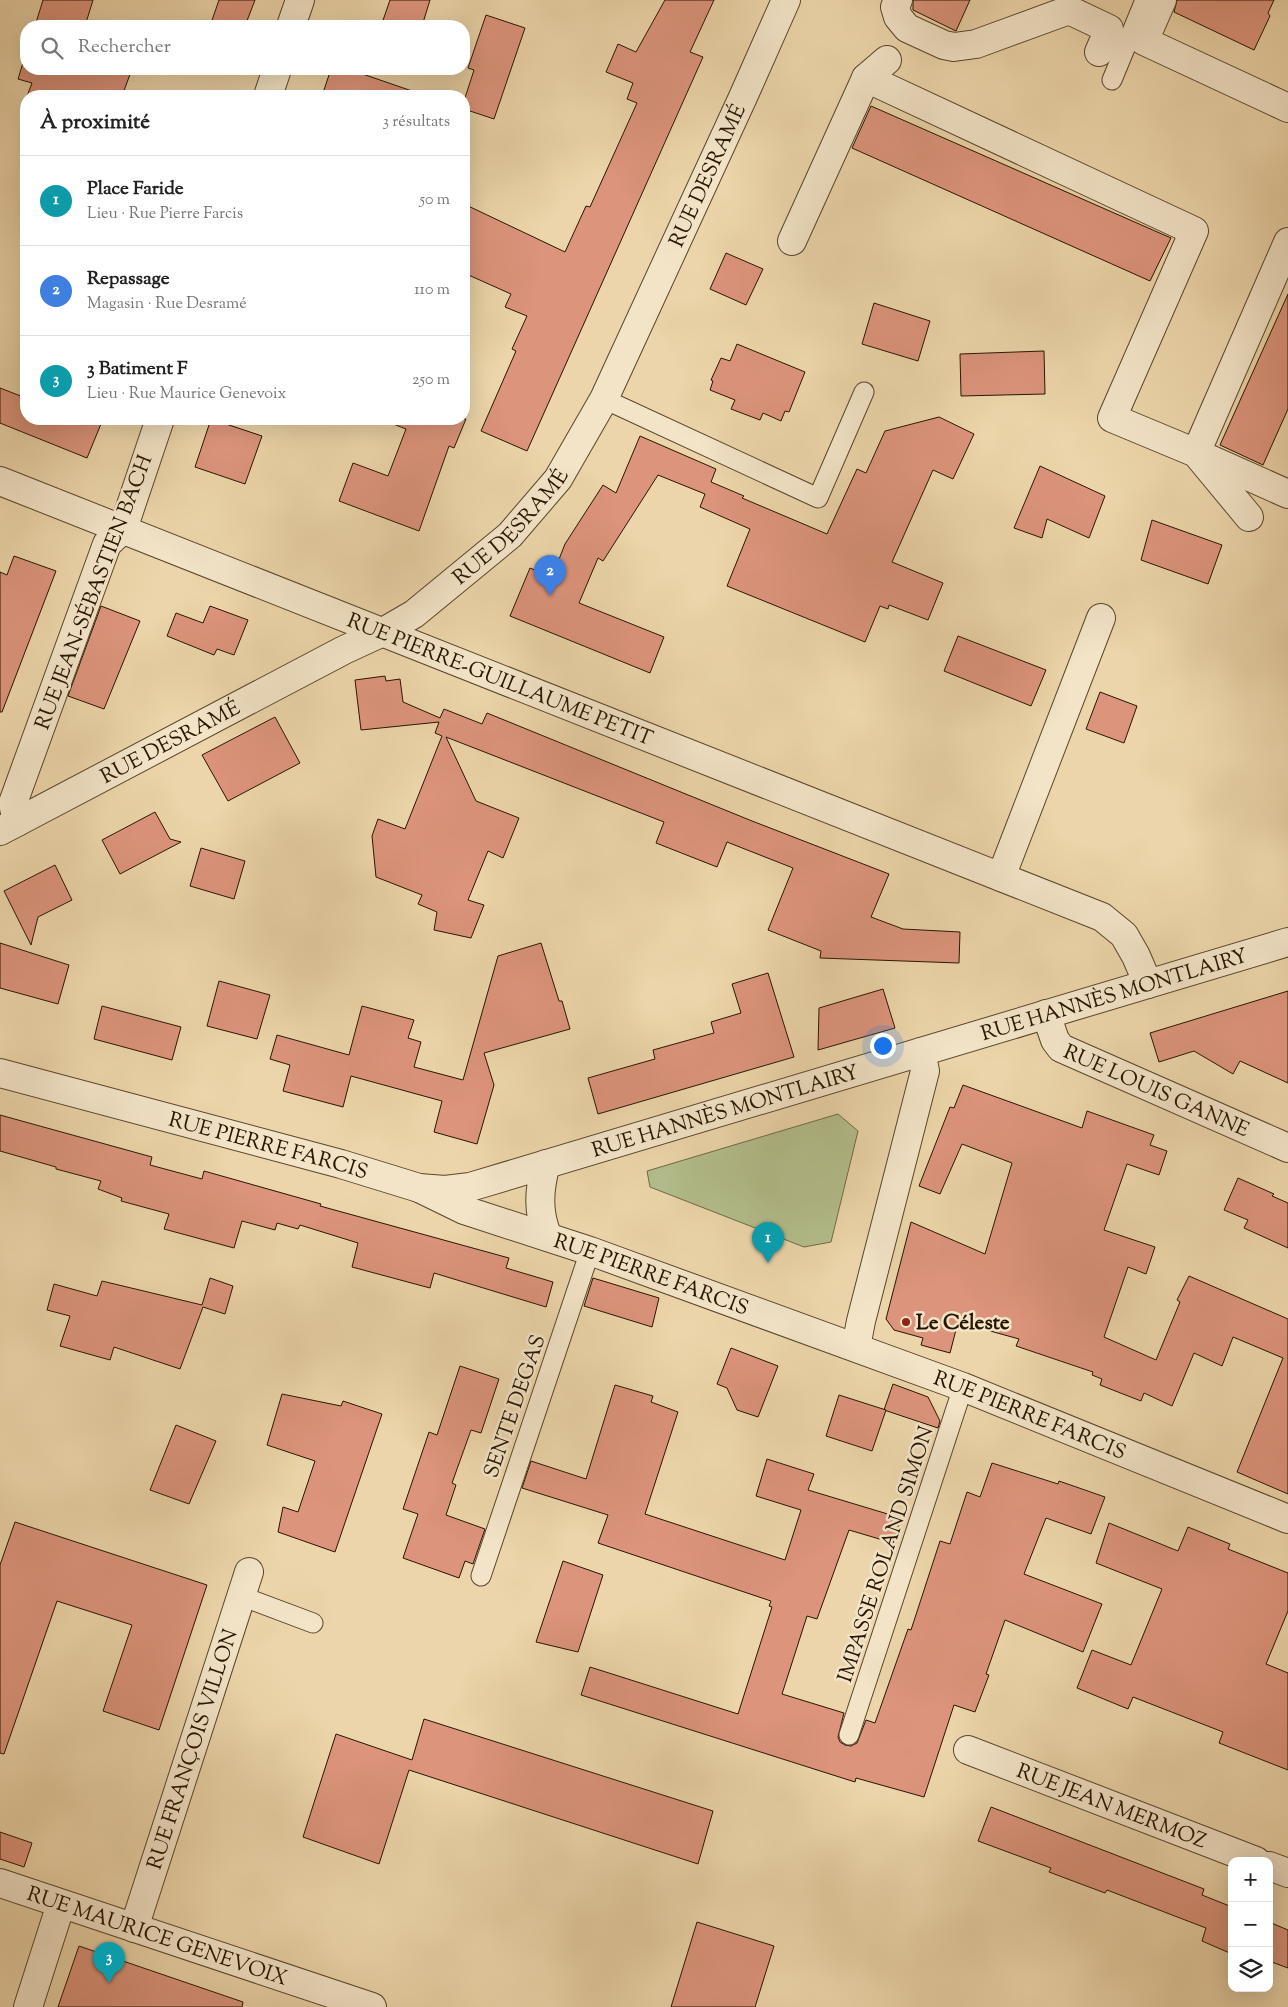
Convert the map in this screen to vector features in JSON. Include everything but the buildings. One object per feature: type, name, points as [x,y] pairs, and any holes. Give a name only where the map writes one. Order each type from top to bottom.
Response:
[{"type":"street","points":[[293,20],[300,0]]},
{"type":"street","name":"RUE DESRAMÉ","points":[[8,827],[344,650],[383,632],[414,614],[510,535],[558,479],[604,399],[786,0]]},
{"type":"street","points":[[898,0],[895,7],[898,17],[907,28],[944,45],[954,47],[976,44],[1069,10],[1109,29],[1099,52]]},
{"type":"street","points":[[1162,0],[1144,41],[1288,108]]},
{"type":"street","points":[[792,241],[866,78],[887,60]]},
{"type":"street","points":[[270,90],[275,75]]},
{"type":"street","points":[[866,78],[1194,231],[1112,418],[1288,494]]},
{"type":"street","points":[[1196,453],[1288,242]]},
{"type":"street","name":"RUE JEAN-SÉBASTIEN BACH","points":[[8,827],[13,803],[107,544],[122,530],[158,425]]},
{"type":"street","points":[[1196,453],[1249,518]]},
{"type":"street","name":"RUE PIERRE-GUILLAUME PETIT","points":[[0,481],[1102,917],[1124,935],[1136,956],[1148,984]]},
{"type":"street","points":[[1001,877],[1100,618]]},
{"type":"street","name":"RUE HANNÈS MONTLAIRY","points":[[419,1188],[445,1190],[470,1187],[1288,942]]},
{"type":"street","name":"RUE LOUIS GANNE","points":[[1046,1014],[1055,1040],[1060,1048],[1288,1148]]},
{"type":"street","points":[[856,1347],[925,1071],[921,1052]]},
{"type":"street","name":"RUE PIERRE FARCIS","points":[[0,1073],[341,1164],[419,1188],[464,1210],[590,1251],[963,1387],[1288,1519]]},
{"type":"street","points":[[546,1164],[541,1185],[540,1202],[542,1219],[548,1237]]},
{"type":"street","name":"RUE FRANÇOIS VILLON","points":[[134,1928],[245,1584]]},
{"type":"street","name":"RUE JEAN MERMOZ","points":[[968,1750],[1246,1857]]},
{"type":"street","points":[[1273,1867],[1288,1873]]},
{"type":"street","name":"RUE MAURICE GENEVOIX","points":[[0,1883],[372,2007]]},
{"type":"street","points":[[28,2007],[61,1904]]},
{"type":"lane","points":[[1112,80],[1145,0]]},
{"type":"lane","points":[[604,399],[818,498],[864,392]]},
{"type":"lane","name":"SENTE DEGAS","points":[[481,1576],[590,1251]]},
{"type":"lane","name":"IMPASSE ROLAND SIMON","points":[[849,1735],[963,1387]]},
{"type":"lane","points":[[245,1584],[313,1622]]},
{"type":"green space","points":[[838,1114],[858,1131],[831,1242],[804,1247],[650,1187],[647,1171]]},
{"type":"place","name":"Repassage","points":[[550,596]]},
{"type":"place","name":"Place Faride","points":[[768,1263]]},
{"type":"place","name":"Le Céleste","points":[[906,1322]]},
{"type":"place","name":"3 Batiment F","points":[[109,1983]]}]
